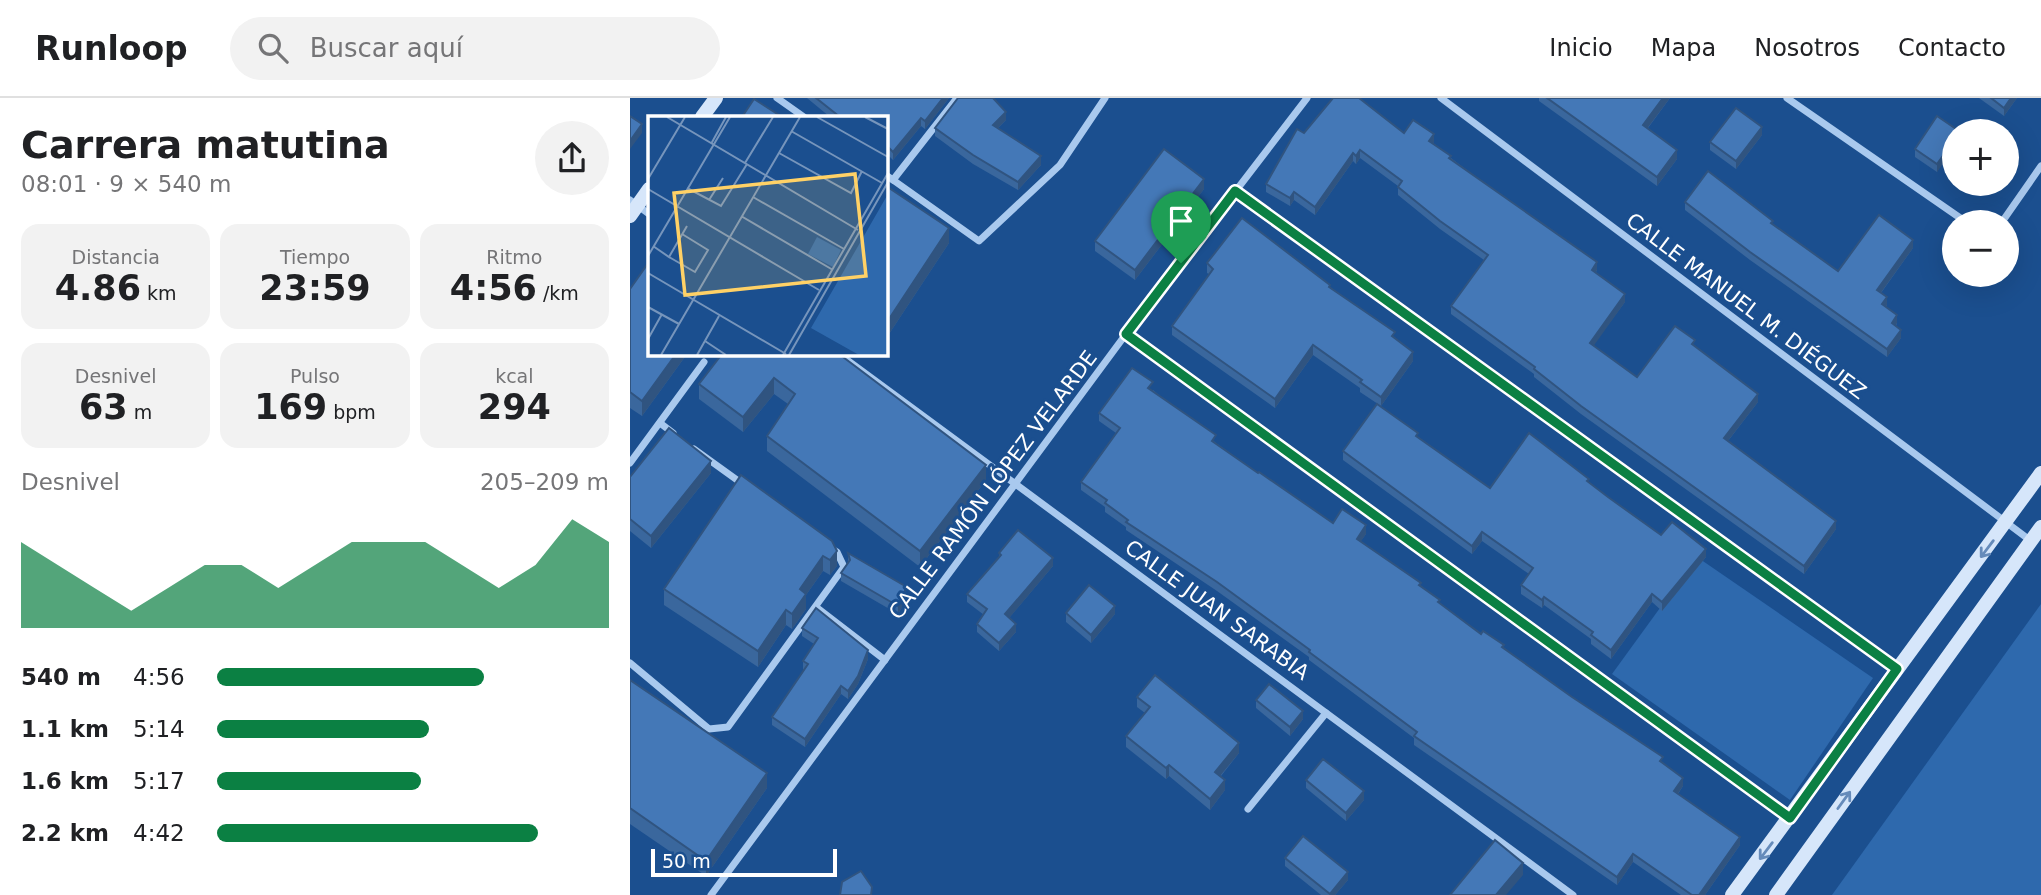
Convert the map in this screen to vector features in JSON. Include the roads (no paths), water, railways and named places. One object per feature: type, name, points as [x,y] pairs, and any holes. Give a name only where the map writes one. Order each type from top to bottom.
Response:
[{"type":"main road","points":[[703,116],[716,98]]},
{"type":"main road","points":[[637,209],[648,191]]},
{"type":"main road","points":[[1732,895],[2041,473]]},
{"type":"main road","points":[[1776,895],[2041,527]]},
{"type":"street","points":[[777,98],[803,116]]},
{"type":"street","points":[[893,180],[957,98]]},
{"type":"street","points":[[887,176],[979,241],[1060,165],[1105,98]]},
{"type":"street","name":"CALLE RAMÓN LÓPEZ VELARDE","points":[[711,895],[1126,334],[1307,98]]},
{"type":"street","name":"CALLE MANUEL M. DIÉGUEZ","points":[[1441,98],[2031,541]]},
{"type":"street","points":[[1787,98],[1949,210]]},
{"type":"street","points":[[2010,210],[2041,166]]},
{"type":"street","points":[[1235,191],[1897,669]]},
{"type":"street","points":[[1126,334],[1790,818]]},
{"type":"street","name":"CALLE JUAN SARABIA","points":[[840,355],[1573,895]]},
{"type":"street","points":[[630,463],[633,453],[660,424],[704,362]]},
{"type":"street","points":[[660,424],[748,488]]},
{"type":"street","points":[[630,663],[709,729],[728,727],[844,567],[837,552],[826,544]]},
{"type":"street","points":[[816,607],[884,660]]},
{"type":"street","points":[[1248,809],[1326,713]]}]
